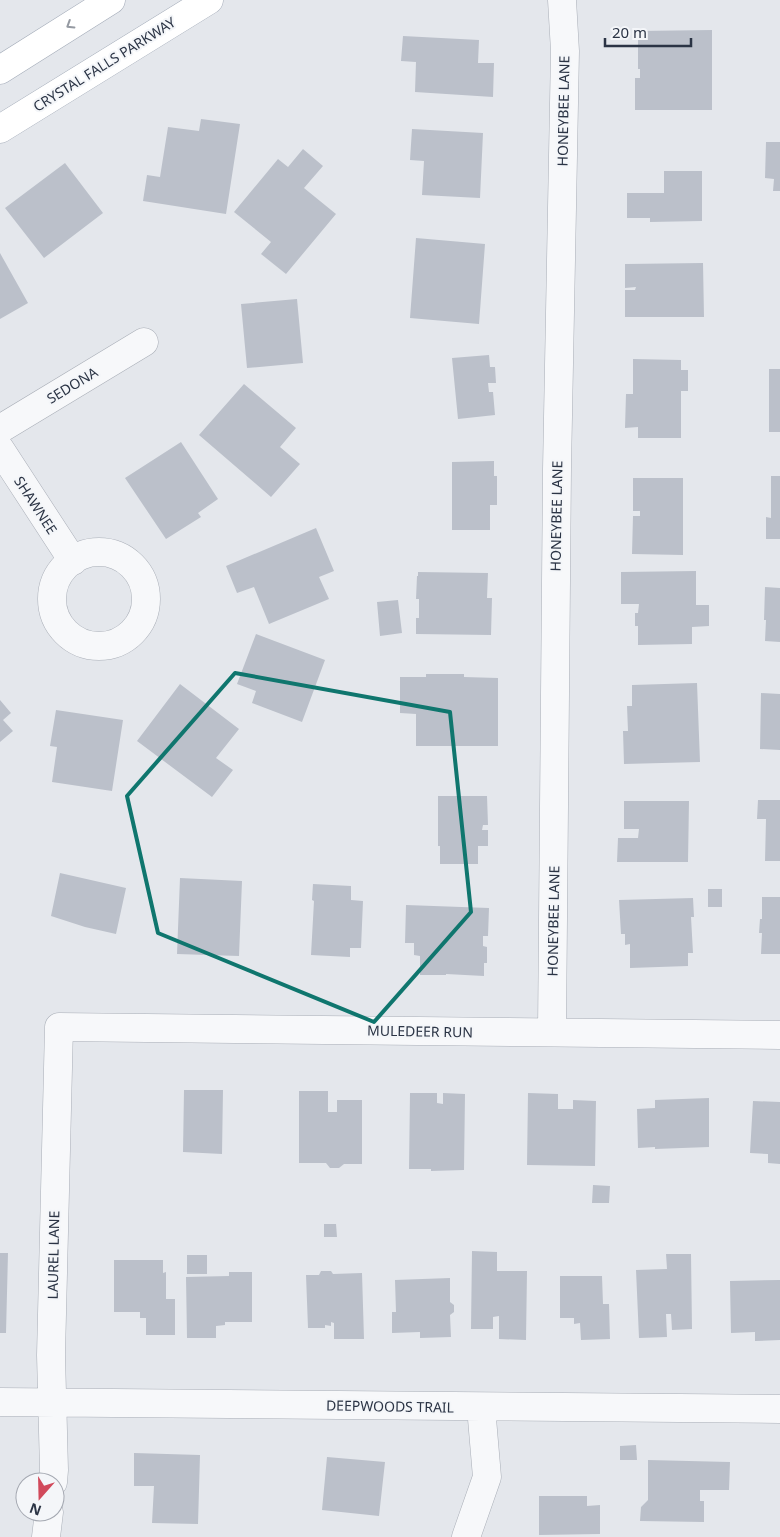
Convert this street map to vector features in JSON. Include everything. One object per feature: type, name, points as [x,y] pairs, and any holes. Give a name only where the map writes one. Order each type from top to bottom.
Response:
[{"type":"main road","name":"CRYSTAL FALLS PARKWAY","points":[[0,129],[209,0]]},
{"type":"main road","points":[[0,70],[101,2]]},
{"type":"street","name":"HONEYBEE LANE","points":[[552,1032],[557,469],[565,51],[562,0]]},
{"type":"street","name":"SEDONA","points":[[0,429],[144,342]]},
{"type":"street","name":"SHAWNEE","points":[[0,449],[73,561]]},
{"type":"street","name":"MULEDEER RUN","points":[[59,1027],[780,1035]]},
{"type":"street","name":"LAUREL LANE","points":[[54,1472],[50,1355],[59,1027]]},
{"type":"street","name":"DEEPWOODS TRAIL","points":[[0,1402],[780,1409]]},
{"type":"street","points":[[466,1537],[487,1477],[481,1407]]},
{"type":"street","points":[[46,1537],[48,1522]]},
{"type":"highlighted area","points":[[235,673],[450,712],[471,912],[374,1022],[158,933],[127,796]]},
{"type":"building","points":[[712,30],[712,110],[635,110],[635,78],[640,78],[640,69],[638,69],[638,31]]},
{"type":"building","points":[[403,36],[479,40],[478,63],[494,63],[493,97],[415,92],[416,62],[401,61]]},
{"type":"building","points":[[201,119],[240,124],[226,214],[143,201],[147,175],[160,177],[168,127],[199,131]]},
{"type":"building","points":[[412,129],[483,133],[480,198],[422,195],[424,161],[410,160]]},
{"type":"building","points":[[766,142],[780,142],[780,191],[773,191],[774,179],[765,178]]},
{"type":"building","points":[[303,149],[323,166],[304,188],[336,214],[286,274],[261,254],[271,242],[234,212],[278,159],[288,167]]},
{"type":"building","points":[[65,163],[103,213],[44,258],[5,208]]},
{"type":"building","points":[[664,171],[702,171],[702,221],[650,222],[650,218],[627,218],[627,193],[664,193]]},
{"type":"building","points":[[416,238],[485,244],[479,324],[410,318]]},
{"type":"building","points":[[0,253],[28,303],[0,319]]},
{"type":"building","points":[[703,263],[704,317],[625,317],[625,290],[635,290],[636,287],[625,288],[625,264]]},
{"type":"building","points":[[297,299],[303,363],[247,368],[241,304]]},
{"type":"building","points":[[489,355],[490,367],[495,367],[496,383],[488,383],[489,392],[493,392],[495,415],[458,419],[452,358]]},
{"type":"building","points":[[633,359],[681,360],[681,370],[688,370],[688,391],[681,391],[681,438],[638,438],[638,427],[625,428],[626,394],[633,394]]},
{"type":"building","points":[[769,369],[780,369],[780,432],[769,432]]},
{"type":"building","points":[[244,384],[296,428],[280,447],[300,464],[271,497],[199,435]]},
{"type":"building","points":[[181,442],[218,499],[198,513],[201,517],[166,539],[125,478]]},
{"type":"building","points":[[494,461],[494,476],[497,476],[497,505],[490,505],[490,530],[452,530],[452,462]]},
{"type":"building","points":[[771,476],[780,476],[780,539],[766,539],[766,517],[771,518]]},
{"type":"building","points":[[633,478],[683,478],[683,555],[632,554],[633,516],[640,516],[640,511],[633,511]]},
{"type":"building","points":[[316,528],[334,571],[319,577],[329,599],[269,624],[254,587],[237,593],[226,566]]},
{"type":"building","points":[[696,571],[696,605],[709,605],[709,626],[692,627],[692,644],[638,645],[638,626],[635,626],[635,613],[638,613],[639,604],[621,604],[621,572]]},
{"type":"building","points":[[418,572],[488,573],[487,598],[492,598],[491,635],[416,634],[416,618],[419,618],[419,599],[416,599]]},
{"type":"building","points":[[765,587],[780,588],[780,642],[765,641]]},
{"type":"building","points":[[398,600],[402,633],[380,636],[377,602]]},
{"type":"building","points":[[256,634],[325,660],[302,722],[252,703],[256,691],[237,684]]},
{"type":"building","points":[[426,674],[464,674],[464,677],[498,678],[498,746],[416,746],[416,714],[400,713],[400,677],[426,677]]},
{"type":"building","points":[[697,683],[700,762],[624,764],[623,731],[628,731],[627,706],[632,706],[632,685]]},
{"type":"building","points":[[180,684],[239,729],[216,758],[233,770],[212,797],[137,741]]},
{"type":"building","points":[[761,693],[780,694],[780,750],[760,749]]},
{"type":"building","points":[[0,700],[11,713],[3,720],[13,731],[0,742]]},
{"type":"building","points":[[56,710],[123,720],[112,791],[52,782],[57,747],[50,746]]},
{"type":"building","points":[[438,796],[487,796],[488,825],[483,825],[482,830],[488,830],[488,846],[478,846],[478,864],[440,864]]},
{"type":"building","points":[[758,800],[780,800],[780,861],[765,861],[766,819],[757,819]]},
{"type":"building","points":[[624,801],[689,801],[688,862],[617,862],[618,838],[638,838],[639,829],[624,829]]},
{"type":"building","points":[[60,873],[126,888],[116,934],[85,927],[51,916]]},
{"type":"building","points":[[180,878],[242,881],[239,956],[177,954]]},
{"type":"building","points":[[313,884],[351,886],[351,900],[363,901],[361,948],[350,948],[350,957],[311,955]]},
{"type":"building","points":[[708,889],[722,889],[722,907],[708,907]]},
{"type":"building","points":[[762,897],[780,897],[780,954],[761,954],[762,933],[759,933],[760,919],[762,919]]},
{"type":"building","points":[[693,898],[694,917],[691,917],[693,953],[688,953],[688,966],[630,968],[630,944],[625,945],[625,934],[621,934],[619,900]]},
{"type":"building","points":[[406,905],[489,908],[488,936],[483,936],[483,946],[487,947],[487,963],[484,963],[484,976],[420,975],[420,956],[414,955],[414,943],[405,943]]},
{"type":"building","points":[[184,1090],[223,1090],[222,1154],[183,1152]]},
{"type":"building","points":[[299,1091],[328,1091],[328,1112],[337,1112],[337,1100],[362,1100],[362,1164],[344,1164],[339,1168],[330,1168],[326,1163],[299,1163]]},
{"type":"building","points":[[410,1093],[437,1093],[437,1103],[443,1104],[443,1093],[465,1094],[464,1170],[431,1171],[431,1169],[409,1169]]},
{"type":"building","points":[[528,1093],[558,1094],[558,1109],[573,1109],[573,1100],[596,1101],[595,1166],[527,1165]]},
{"type":"building","points":[[709,1098],[709,1147],[638,1148],[637,1109],[655,1108],[655,1100]]},
{"type":"building","points":[[753,1101],[780,1102],[780,1164],[768,1163],[768,1154],[750,1153]]},
{"type":"building","points":[[593,1185],[610,1186],[609,1203],[592,1203]]},
{"type":"building","points":[[324,1224],[336,1224],[337,1237],[324,1237]]},
{"type":"building","points":[[472,1251],[497,1252],[497,1271],[527,1271],[526,1340],[499,1339],[499,1316],[493,1317],[493,1329],[471,1329]]},
{"type":"building","points":[[0,1253],[8,1253],[6,1333],[0,1333]]},
{"type":"building","points":[[666,1254],[691,1254],[692,1329],[672,1330],[671,1314],[666,1314],[667,1337],[639,1338],[636,1270],[667,1269]]},
{"type":"building","points":[[187,1255],[207,1255],[207,1274],[187,1274]]},
{"type":"building","points":[[114,1260],[163,1260],[163,1273],[166,1272],[166,1299],[175,1299],[175,1335],[146,1335],[146,1318],[140,1318],[140,1312],[114,1312]]},
{"type":"building","points":[[321,1271],[331,1271],[333,1274],[362,1273],[364,1339],[334,1339],[334,1323],[331,1322],[331,1326],[325,1325],[325,1328],[308,1328],[306,1275],[319,1275]]},
{"type":"building","points":[[229,1272],[252,1272],[252,1322],[225,1322],[225,1325],[216,1326],[216,1338],[187,1338],[186,1277],[229,1276]]},
{"type":"building","points":[[560,1276],[602,1276],[603,1304],[609,1304],[610,1339],[581,1340],[580,1323],[574,1324],[574,1318],[560,1318]]},
{"type":"building","points":[[450,1278],[450,1302],[454,1305],[454,1312],[450,1315],[451,1337],[420,1338],[420,1332],[392,1333],[392,1312],[396,1312],[395,1280]]},
{"type":"building","points":[[780,1280],[780,1340],[755,1341],[755,1332],[731,1333],[730,1281]]},
{"type":"building","points":[[636,1445],[637,1460],[620,1460],[620,1446]]},
{"type":"building","points":[[134,1453],[200,1455],[198,1524],[152,1523],[154,1486],[134,1486]]},
{"type":"building","points":[[327,1457],[385,1462],[379,1516],[322,1510]]},
{"type":"building","points":[[648,1460],[730,1462],[729,1490],[700,1490],[700,1501],[704,1501],[704,1522],[640,1521],[641,1507],[648,1500]]},
{"type":"building","points":[[539,1496],[587,1496],[587,1506],[600,1505],[600,1534],[539,1535]]}]
